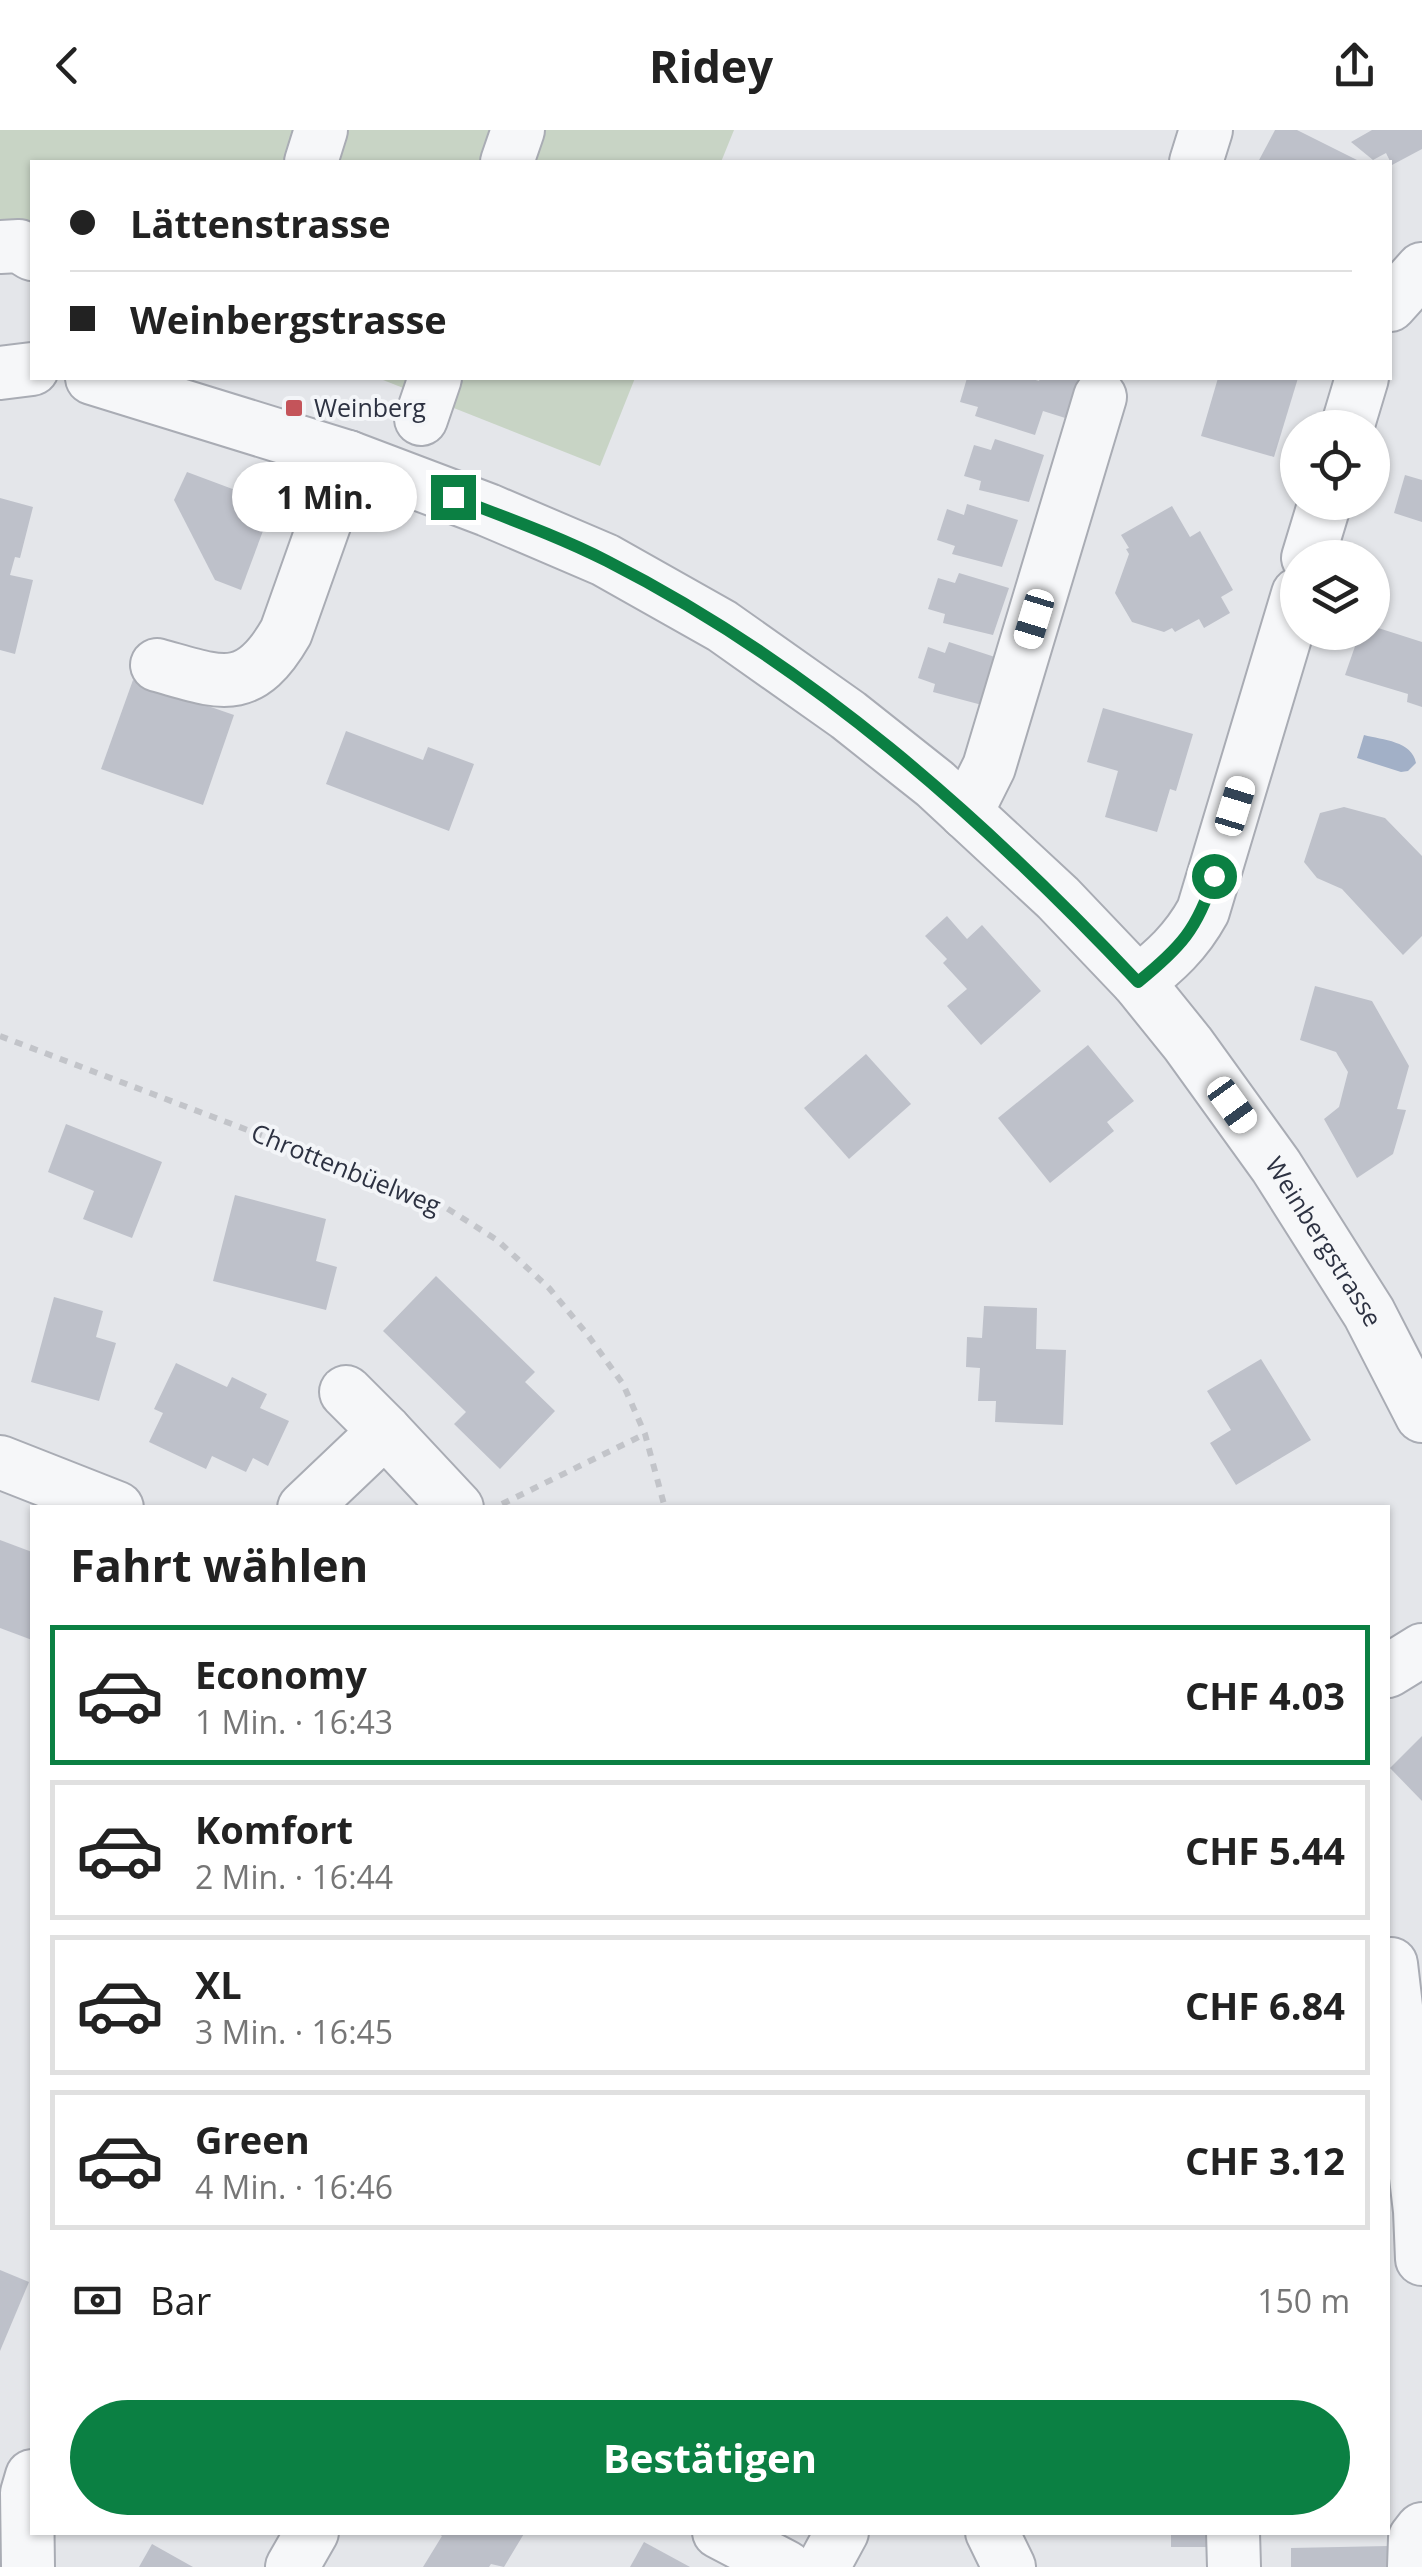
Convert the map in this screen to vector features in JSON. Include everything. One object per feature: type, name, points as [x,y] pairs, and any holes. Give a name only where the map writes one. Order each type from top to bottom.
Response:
[{"type":"street","points":[[312,160],[322,130]]},
{"type":"street","points":[[509,160],[518,130]]},
{"type":"street","points":[[1197,160],[1206,130]]},
{"type":"street","points":[[0,247],[19,246],[30,253]]},
{"type":"street","points":[[1392,303],[1422,269]]},
{"type":"street","points":[[0,373],[30,370]]},
{"type":"street","name":"Weinbergstrasse","points":[[107,380],[151,386],[348,457],[605,560],[722,626],[848,715],[966,812],[1058,898],[1138,982],[1276,1166],[1369,1312],[1422,1416]]},
{"type":"street","points":[[1352,410],[1361,380]]},
{"type":"street","points":[[966,812],[990,767],[1100,397]]},
{"type":"street","points":[[157,665],[220,683],[236,681],[273,655],[286,632],[348,457]]},
{"type":"street","points":[[1138,982],[1172,955],[1203,912],[1281,650]]},
{"type":"street","points":[[346,1392],[454,1505]]},
{"type":"street","points":[[307,1505],[385,1431]]},
{"type":"street","points":[[0,1462],[109,1505]]},
{"type":"street","points":[[1390,1670],[1422,1650]]},
{"type":"street","points":[[1391,1964],[1413,2224]]},
{"type":"street","points":[[18,2556],[30,2484]]},
{"type":"street","points":[[1414,2567],[1415,2538],[1422,2529]]},
{"type":"street","points":[[292,2567],[310,2535]]},
{"type":"street","points":[[726,2535],[786,2567]]},
{"type":"street","points":[[823,2567],[840,2535]]},
{"type":"street","points":[[993,2535],[1009,2567]]},
{"type":"street","points":[[1233,2535],[1234,2567]]},
{"type":"path","name":"Chrottenbüelweg","points":[[0,1036],[437,1202],[497,1240],[549,1288],[622,1384],[645,1434],[664,1505]]},
{"type":"path","points":[[501,1505],[645,1434]]},
{"type":"green space","points":[[0,130],[734,130],[722,160],[30,160],[30,224],[18,219],[0,219]]},
{"type":"green space","points":[[383,380],[634,380],[600,466]]},
{"type":"water","points":[[1364,735],[1403,746],[1416,763],[1401,772],[1357,758]]},
{"type":"building","points":[[1275,130],[1297,130],[1357,160],[1259,160]]},
{"type":"building","points":[[1372,130],[1422,130],[1422,149],[1392,165],[1386,153],[1373,160],[1351,142]]},
{"type":"building","points":[[966,380],[1085,380],[1078,422],[1043,411],[1035,435],[975,416],[978,407],[960,402]]},
{"type":"building","points":[[1217,380],[1297,380],[1288,410],[1280,410],[1280,437],[1274,457],[1201,436]]},
{"type":"building","points":[[995,439],[1044,455],[1029,502],[979,490],[981,481],[964,476],[974,445],[991,450]]},
{"type":"building","points":[[187,472],[273,504],[241,590],[215,580],[174,500]]},
{"type":"building","points":[[1405,475],[1422,480],[1422,522],[1394,513]]},
{"type":"building","points":[[0,498],[33,507],[20,558],[15,557],[10,575],[33,580],[15,654],[0,650]]},
{"type":"building","points":[[967,504],[1018,520],[1002,567],[952,554],[955,546],[937,540],[947,509],[964,515]]},
{"type":"building","points":[[1172,506],[1190,537],[1200,531],[1233,590],[1221,597],[1230,613],[1204,628],[1199,619],[1175,632],[1172,628],[1164,632],[1132,622],[1115,593],[1129,554],[1121,535]]},
{"type":"building","points":[[959,573],[1009,588],[993,635],[943,623],[945,614],[928,609],[938,578],[955,583]]},
{"type":"building","points":[[1390,632],[1422,642],[1422,707],[1407,702],[1408,694],[1345,675],[1354,650],[1390,650]]},
{"type":"building","points":[[949,642],[998,658],[982,705],[933,692],[935,684],[918,678],[928,647],[945,653]]},
{"type":"building","points":[[133,680],[234,715],[203,805],[101,769]]},
{"type":"building","points":[[1103,708],[1193,734],[1176,791],[1170,789],[1157,832],[1105,817],[1118,771],[1087,762]]},
{"type":"building","points":[[346,731],[423,760],[428,747],[474,764],[449,831],[326,784]]},
{"type":"building","points":[[1344,807],[1385,818],[1422,856],[1422,936],[1403,955],[1342,889],[1317,878],[1304,862],[1320,813]]},
{"type":"building","points":[[947,916],[967,939],[982,925],[1041,991],[981,1045],[947,1006],[967,989],[925,936]]},
{"type":"building","points":[[1315,986],[1372,1001],[1409,1066],[1397,1109],[1406,1110],[1393,1154],[1357,1178],[1324,1119],[1339,1107],[1348,1072],[1336,1052],[1300,1040]]},
{"type":"building","points":[[1088,1045],[1134,1101],[1107,1122],[1114,1131],[1050,1183],[998,1118]]},
{"type":"building","points":[[866,1054],[911,1104],[849,1159],[804,1108]]},
{"type":"building","points":[[66,1124],[162,1162],[132,1238],[83,1219],[94,1191],[48,1172]]},
{"type":"building","points":[[235,1195],[326,1219],[316,1261],[337,1267],[326,1310],[213,1281]]},
{"type":"building","points":[[436,1276],[535,1372],[525,1382],[555,1411],[500,1469],[454,1424],[466,1412],[383,1331]]},
{"type":"building","points":[[54,1297],[103,1311],[96,1337],[116,1343],[99,1401],[31,1382]]},
{"type":"building","points":[[984,1306],[1037,1308],[1036,1349],[1066,1350],[1063,1425],[995,1422],[996,1401],[978,1401],[980,1368],[966,1367],[967,1337],[982,1338]]},
{"type":"building","points":[[1261,1359],[1311,1440],[1236,1485],[1210,1443],[1231,1430],[1207,1391]]},
{"type":"building","points":[[176,1363],[227,1387],[232,1377],[267,1394],[260,1408],[289,1421],[268,1466],[253,1458],[246,1472],[212,1456],[206,1469],[149,1442],[163,1413],[154,1409]]},
{"type":"building","points":[[0,1540],[30,1551],[30,1639],[0,1628]]},
{"type":"building","points":[[1422,1736],[1422,1801],[1390,1768]]},
{"type":"building","points":[[0,2270],[29,2282],[0,2351]]},
{"type":"building","points":[[523,2535],[504,2567],[423,2567],[442,2536]]},
{"type":"building","points":[[1171,2535],[1225,2535],[1225,2547],[1171,2547]]},
{"type":"building","points":[[644,2542],[690,2567],[630,2567]]},
{"type":"building","points":[[152,2544],[193,2567],[139,2567]]},
{"type":"building","points":[[1388,2546],[1388,2567],[1291,2567],[1291,2548]]},
{"type":"place","name":"Weinberg","points":[[294,408]]},
{"type":"route","points":[[453,497],[605,560],[722,626],[848,715],[935,784],[1058,898],[1138,982],[1189,936],[1203,912],[1214,876]]}]
